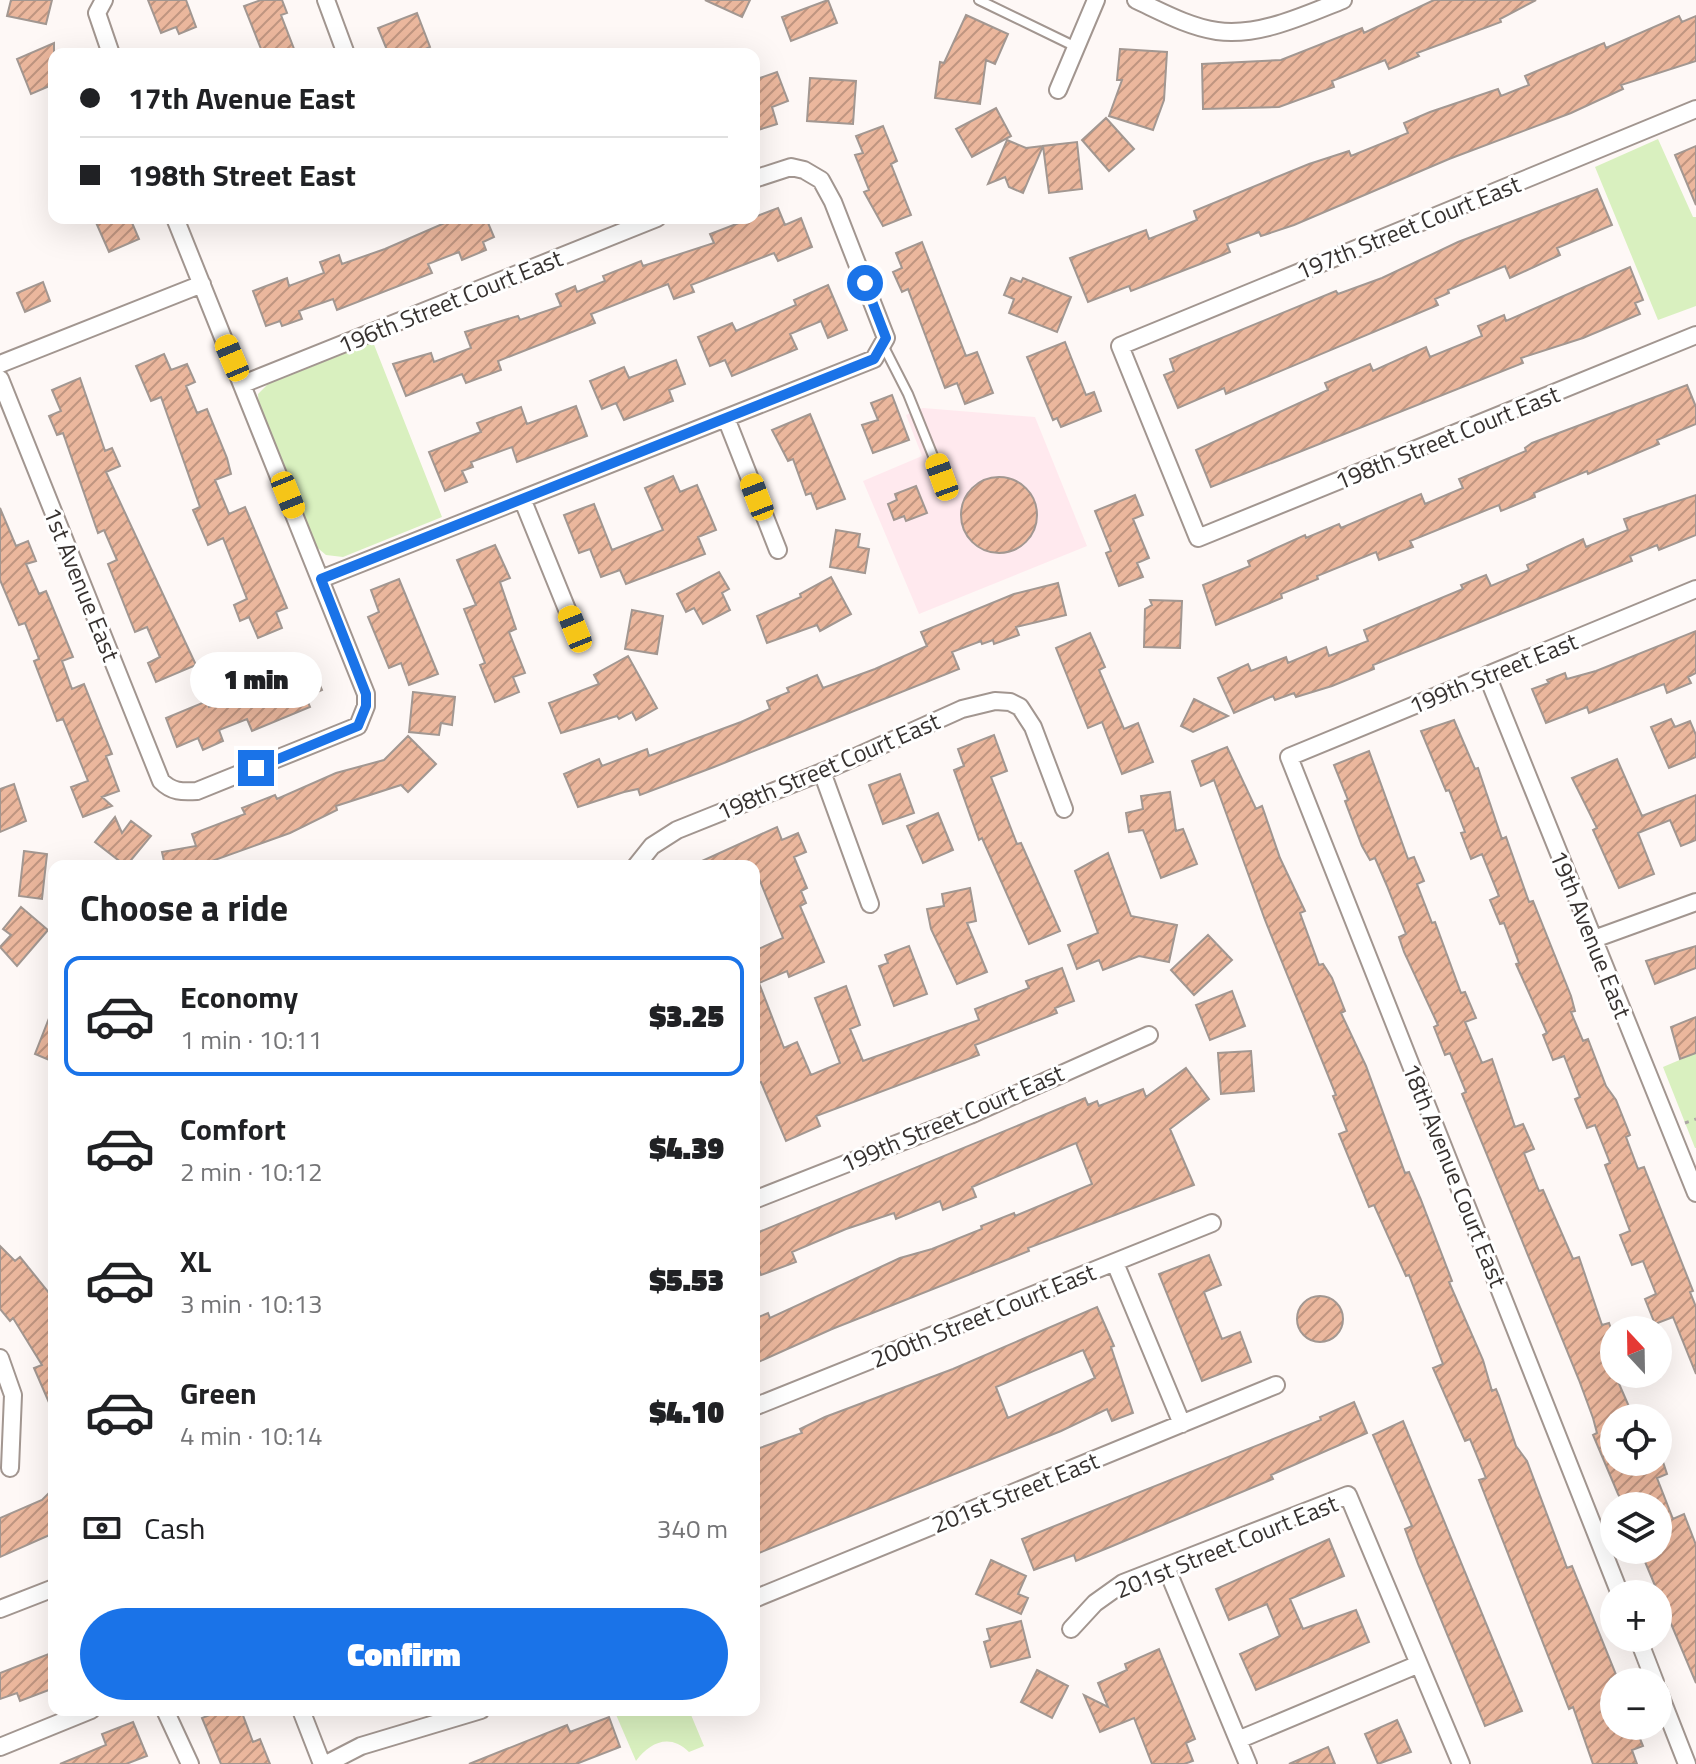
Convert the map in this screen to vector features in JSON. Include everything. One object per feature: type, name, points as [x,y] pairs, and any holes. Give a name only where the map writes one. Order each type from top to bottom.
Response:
[{"type":"street","points":[[326,0],[344,48]]},
{"type":"street","points":[[1058,90],[1096,0]]},
{"type":"street","points":[[1136,0],[1183,21],[1219,31],[1293,20],[1343,0]]},
{"type":"street","points":[[101,4],[110,48]]},
{"type":"street","name":"197th Street Court East","points":[[1198,538],[1120,346],[1696,109]]},
{"type":"street","points":[[177,224],[321,579],[874,359],[884,347],[886,338],[833,202],[821,180],[804,170],[781,169],[760,177]]},
{"type":"street","name":"196th Street Court East","points":[[243,384],[642,224]]},
{"type":"street","points":[[0,364],[202,284]]},
{"type":"street","name":"198th Street Court East","points":[[1198,538],[1696,335]]},
{"type":"street","name":"1st Avenue East","points":[[0,379],[161,781],[168,788],[182,793],[197,791],[358,726],[363,716],[366,694],[321,579]]},
{"type":"street","points":[[726,418],[778,550]]},
{"type":"street","points":[[523,501],[575,629]]},
{"type":"street","name":"199th Street East","points":[[1289,757],[1696,589]]},
{"type":"street","name":"19th Avenue East","points":[[1487,675],[1696,1193]]},
{"type":"street","name":"198th Street Court East","points":[[639,860],[677,830],[822,772],[962,709],[995,701],[1010,702],[1020,707],[1033,727],[1064,809]]},
{"type":"street","name":"18th Avenue Court East","points":[[1289,757],[1614,1580]]},
{"type":"street","points":[[822,772],[870,904]]},
{"type":"street","points":[[1594,939],[1696,902]]},
{"type":"street","name":"199th Street Court East","points":[[760,1194],[970,1115],[1149,1035]]},
{"type":"street","name":"200th Street Court East","points":[[760,1405],[1212,1223]]},
{"type":"street","points":[[1115,1263],[1182,1424]]},
{"type":"street","points":[[0,1358],[13,1395],[10,1468]]},
{"type":"street","name":"201st Street East","points":[[760,1597],[1276,1385]]},
{"type":"street","name":"201st Street Court East","points":[[1071,1629],[1095,1603],[1123,1583],[1348,1495],[1419,1664]]},
{"type":"street","points":[[1166,1567],[1248,1764]]},
{"type":"street","points":[[0,1609],[48,1590]]},
{"type":"street","points":[[1238,1740],[1419,1664],[1461,1764]]},
{"type":"street","points":[[0,1747],[76,1716]]},
{"type":"street","points":[[168,1716],[190,1764]]},
{"type":"street","points":[[304,1716],[324,1764],[361,1746],[461,1716]]},
{"type":"street","points":[[1672,1726],[1687,1764]]},
{"type":"lane","points":[[979,0],[1076,47]]},
{"type":"lane","points":[[884,347],[908,394],[948,493]]},
{"type":"shaded area","points":[[923,408],[1035,417],[1087,546],[919,614],[863,481],[922,456],[906,415]]},
{"type":"green space","points":[[1658,139],[1693,217],[1696,217],[1696,306],[1658,320],[1595,167]]},
{"type":"green space","points":[[373,342],[442,517],[343,557],[326,555],[313,544],[259,407],[258,394],[268,384]]},
{"type":"green space","points":[[1696,1053],[1696,1148],[1695,1148],[1663,1067]]},
{"type":"green space","points":[[617,1716],[692,1716],[704,1746],[689,1752],[675,1743],[661,1742],[636,1761]]},
{"type":"building","points":[[11,0],[52,0],[46,24],[7,16]]},
{"type":"building","points":[[148,0],[186,0],[196,27],[179,34],[176,27],[161,33]]},
{"type":"building","points":[[261,0],[282,0],[287,13],[281,15],[294,48],[261,48],[244,6]]},
{"type":"building","points":[[705,0],[750,0],[742,17]]},
{"type":"building","points":[[828,0],[837,23],[791,41],[782,17]]},
{"type":"building","points":[[1434,0],[1536,0],[1500,19],[1501,22],[1417,53],[1419,56],[1389,69],[1385,60],[1332,81],[1334,87],[1279,107],[1203,109],[1202,64],[1281,60],[1362,28],[1364,33]]},
{"type":"building","points":[[417,13],[430,47],[386,48],[378,28]]},
{"type":"building","points":[[966,15],[1008,34],[995,64],[986,60],[980,104],[935,98],[940,62],[944,63]]},
{"type":"building","points":[[1679,16],[1682,22],[1696,16],[1696,61],[1621,85],[1623,89],[1571,113],[1449,159],[1294,225],[1261,236],[1259,232],[1227,244],[1230,252],[1213,259],[1131,291],[1129,286],[1088,302],[1070,258],[1146,230],[1149,239],[1197,220],[1194,211],[1309,164],[1349,151],[1351,156],[1408,133],[1404,123],[1430,112],[1498,89],[1501,96],[1529,85],[1525,76],[1604,43],[1606,48]]},
{"type":"building","points":[[54,43],[54,48],[48,48],[48,87],[31,94],[17,59]]},
{"type":"building","points":[[1120,49],[1167,52],[1164,100],[1153,130],[1109,116],[1122,80],[1117,80]]},
{"type":"building","points":[[777,72],[788,101],[772,107],[777,124],[760,129],[760,78]]},
{"type":"building","points":[[810,78],[856,81],[853,124],[807,121]]},
{"type":"building","points":[[996,108],[1011,136],[972,157],[956,129]]},
{"type":"building","points":[[1106,118],[1134,149],[1109,171],[1082,140]]},
{"type":"building","points":[[883,126],[897,161],[891,164],[911,215],[883,226],[864,192],[869,190],[855,155],[863,153],[856,136]]},
{"type":"building","points":[[1007,140],[1026,148],[1043,146],[1023,193],[1009,187],[1005,177],[988,184]]},
{"type":"building","points":[[1077,142],[1082,189],[1049,193],[1043,146]]},
{"type":"building","points":[[1696,146],[1696,205],[1675,155]]},
{"type":"building","points":[[1597,189],[1612,225],[1557,248],[1560,255],[1510,278],[1505,266],[1448,290],[1449,293],[1435,299],[1438,305],[1226,394],[1224,388],[1178,408],[1164,375],[1174,371],[1170,359],[1336,291],[1338,294],[1382,278],[1458,242]]},
{"type":"building","points":[[778,208],[785,225],[801,218],[812,247],[778,261],[774,253],[691,285],[694,292],[674,299],[668,284],[591,314],[595,323],[498,361],[501,370],[466,383],[462,374],[406,396],[393,364],[431,353],[434,362],[471,348],[465,332],[518,316],[520,320],[561,306],[556,294],[575,286],[577,292],[605,281],[603,276],[641,261],[643,266],[714,243],[710,234],[736,224],[760,224],[760,215]]},
{"type":"building","points":[[97,224],[133,224],[139,239],[109,252]]},
{"type":"building","points":[[442,224],[489,224],[494,237],[483,242],[486,250],[462,260],[459,252],[428,264],[432,273],[337,310],[333,299],[299,311],[302,319],[282,326],[280,321],[266,326],[253,291],[287,278],[289,286],[324,273],[320,262],[339,255],[342,264]]},
{"type":"building","points":[[922,242],[966,356],[977,352],[993,393],[965,404],[957,383],[945,388],[908,289],[902,292],[893,272],[902,268],[896,253]]},
{"type":"building","points":[[1630,267],[1643,300],[1635,303],[1640,314],[1583,338],[1521,358],[1523,363],[1211,487],[1196,450],[1328,390],[1325,383],[1370,364],[1373,371],[1426,347],[1430,357],[1482,336],[1478,326],[1504,315],[1506,321]]},
{"type":"building","points":[[1011,278],[1021,282],[1023,278],[1071,297],[1057,332],[1009,313],[1014,299],[1004,295]]},
{"type":"building","points":[[43,282],[50,301],[25,312],[17,293]]},
{"type":"building","points":[[828,285],[847,330],[828,338],[821,321],[790,334],[797,349],[732,376],[725,360],[710,366],[698,337],[732,323],[736,331],[796,305],[794,300]]},
{"type":"building","points":[[1065,342],[1086,395],[1094,392],[1101,411],[1061,427],[1057,418],[1053,420],[1027,357]]},
{"type":"building","points":[[164,354],[171,370],[187,364],[195,382],[186,386],[197,413],[207,409],[231,474],[215,480],[229,514],[245,507],[287,608],[276,612],[282,628],[258,638],[249,617],[240,621],[234,605],[247,599],[223,538],[208,545],[193,510],[200,507],[161,397],[151,401],[136,366]]},
{"type":"building","points":[[676,360],[685,384],[669,390],[673,401],[624,420],[616,403],[602,409],[590,381],[624,367],[629,378]]},
{"type":"building","points":[[80,378],[105,451],[112,448],[120,466],[106,472],[196,665],[156,682],[148,663],[160,657],[147,627],[135,632],[108,564],[117,560],[104,530],[98,533],[63,433],[57,435],[49,416],[61,411],[52,390]]},
{"type":"building","points":[[1687,385],[1696,407],[1696,424],[1657,440],[1659,444],[1534,493],[1535,497],[1501,511],[1499,505],[1410,541],[1413,547],[1379,560],[1376,552],[1317,576],[1318,579],[1281,594],[1282,598],[1216,625],[1203,585],[1250,566],[1248,561],[1305,535],[1306,538],[1339,524],[1341,528],[1421,494],[1425,504],[1463,488],[1459,479],[1526,451],[1525,448],[1532,443]]},
{"type":"building","points":[[892,395],[909,440],[873,453],[862,425],[878,420],[871,403]]},
{"type":"building","points":[[576,406],[587,436],[517,462],[512,447],[471,462],[473,467],[462,471],[467,482],[445,491],[429,452],[481,432],[477,423],[521,407],[527,424]]},
{"type":"building","points":[[810,414],[845,499],[817,509],[811,493],[806,495],[793,459],[788,461],[772,430]]},
{"type":"building","points":[[673,476],[680,492],[697,485],[716,530],[698,537],[705,554],[626,584],[620,570],[601,577],[590,549],[579,553],[564,515],[594,504],[612,550],[663,530],[645,488]]},
{"type":"building","points":[[992,477],[1006,477],[1020,483],[1031,494],[1037,515],[1034,530],[1026,542],[1006,553],[992,553],[978,547],[967,536],[961,522],[961,508],[967,494],[978,483]]},
{"type":"building","points":[[916,486],[927,513],[906,521],[904,516],[894,520],[888,504],[897,500],[895,494]]},
{"type":"building","points":[[1135,495],[1143,515],[1133,519],[1149,558],[1137,563],[1143,577],[1119,586],[1106,553],[1111,551],[1095,511]]},
{"type":"building","points":[[1696,495],[1696,535],[1659,550],[1657,545],[1630,556],[1632,561],[1373,665],[1374,669],[1332,686],[1296,697],[1294,693],[1275,700],[1273,696],[1234,713],[1218,678],[1248,664],[1251,671],[1286,657],[1288,663],[1326,647],[1329,656],[1368,641],[1364,630],[1463,589],[1461,585],[1486,575],[1491,586],[1529,570],[1527,565],[1583,539],[1586,547],[1628,530],[1624,519]]},
{"type":"building","points":[[0,508],[16,546],[28,541],[36,561],[26,564],[39,594],[46,591],[73,657],[62,661],[72,689],[84,684],[112,754],[106,756],[119,791],[102,797],[112,806],[83,817],[71,787],[88,781],[63,719],[57,721],[34,661],[39,659],[25,623],[19,625],[0,580]]},
{"type":"building","points":[[836,530],[860,534],[858,547],[869,549],[865,573],[830,567]]},
{"type":"building","points":[[495,545],[510,578],[500,582],[516,629],[509,632],[525,673],[513,677],[519,692],[495,702],[480,665],[485,663],[464,609],[476,605],[457,560]]},
{"type":"building","points":[[719,572],[729,589],[722,593],[730,610],[703,624],[694,608],[686,612],[677,594]]},
{"type":"building","points":[[831,577],[851,614],[820,631],[817,625],[767,643],[757,616],[801,597],[800,594]]},
{"type":"building","points":[[399,579],[438,674],[409,685],[401,663],[389,668],[368,617],[379,612],[371,590]]},
{"type":"building","points":[[1058,583],[1066,615],[1016,627],[1019,635],[994,644],[993,640],[982,644],[981,641],[952,652],[959,669],[640,795],[638,789],[578,807],[564,774],[599,759],[602,766],[647,749],[649,756],[741,722],[770,709],[767,701],[789,692],[787,688],[817,675],[823,688],[875,669],[927,646],[921,632],[1014,594]]},
{"type":"building","points":[[1150,600],[1182,601],[1180,648],[1144,647],[1145,609],[1152,605]]},
{"type":"building","points":[[632,610],[663,616],[657,654],[625,649]]},
{"type":"building","points":[[1696,631],[1696,673],[1688,677],[1691,683],[1667,693],[1664,684],[1589,713],[1587,707],[1546,723],[1532,689],[1565,673],[1567,679],[1596,671]]},
{"type":"building","points":[[1090,633],[1105,667],[1099,670],[1124,729],[1138,723],[1153,762],[1122,774],[1102,722],[1088,728],[1056,648]]},
{"type":"building","points":[[628,656],[657,708],[636,720],[632,712],[619,719],[617,716],[561,733],[549,703],[599,684],[594,675]]},
{"type":"building","points":[[311,665],[322,690],[306,697],[310,707],[252,731],[247,719],[219,730],[223,741],[203,750],[198,738],[177,747],[166,718],[207,701],[209,707],[240,695],[237,689],[257,680],[259,686]]},
{"type":"building","points":[[413,692],[455,697],[452,725],[441,723],[439,735],[409,732]]},
{"type":"building","points":[[1194,699],[1228,716],[1193,732],[1181,726]]},
{"type":"building","points":[[1671,719],[1675,727],[1690,721],[1696,735],[1696,757],[1669,768],[1651,727]]},
{"type":"building","points":[[1454,720],[1475,769],[1478,768],[1502,839],[1506,837],[1529,902],[1533,901],[1571,996],[1575,1011],[1571,1012],[1583,1041],[1588,1039],[1606,1086],[1616,1100],[1630,1135],[1626,1137],[1638,1169],[1644,1167],[1693,1291],[1690,1292],[1696,1307],[1696,1374],[1673,1317],[1652,1316],[1645,1299],[1656,1294],[1643,1261],[1632,1265],[1620,1235],[1630,1231],[1605,1165],[1610,1163],[1595,1125],[1587,1128],[1575,1099],[1580,1097],[1564,1056],[1553,1060],[1543,1035],[1547,1033],[1516,964],[1519,963],[1504,923],[1500,924],[1490,900],[1499,896],[1482,854],[1471,859],[1461,833],[1465,832],[1449,790],[1446,791],[1421,731]]},
{"type":"building","points":[[994,735],[1007,771],[991,777],[1017,844],[1021,843],[1060,931],[1029,944],[982,838],[979,840],[954,770],[964,766],[958,749]]},
{"type":"building","points":[[408,736],[436,764],[408,792],[401,785],[336,806],[337,810],[290,833],[215,860],[164,860],[162,852],[196,846],[192,834],[245,814],[242,808],[275,795],[277,799],[336,773],[384,760]]},
{"type":"building","points":[[1227,747],[1256,809],[1262,806],[1280,858],[1305,911],[1300,913],[1319,965],[1323,964],[1332,978],[1345,1011],[1341,1013],[1366,1066],[1405,1173],[1409,1172],[1421,1200],[1492,1391],[1496,1389],[1516,1446],[1527,1461],[1567,1568],[1572,1566],[1600,1635],[1600,1652],[1607,1652],[1613,1668],[1600,1668],[1600,1740],[1641,1740],[1643,1746],[1632,1750],[1637,1764],[1593,1764],[1573,1707],[1569,1709],[1479,1480],[1486,1478],[1470,1439],[1465,1441],[1433,1368],[1443,1364],[1409,1275],[1406,1276],[1374,1205],[1369,1207],[1339,1134],[1347,1131],[1333,1096],[1336,1095],[1265,920],[1214,780],[1201,786],[1192,761]]},
{"type":"building","points":[[1369,751],[1408,859],[1414,857],[1424,881],[1417,884],[1432,923],[1435,922],[1461,993],[1465,992],[1476,1018],[1465,1022],[1482,1063],[1492,1059],[1515,1127],[1523,1124],[1534,1149],[1524,1153],[1539,1191],[1543,1190],[1573,1259],[1579,1257],[1600,1319],[1600,1388],[1621,1388],[1628,1404],[1600,1404],[1600,1452],[1593,1435],[1597,1433],[1593,1418],[1579,1380],[1462,1094],[1466,1092],[1450,1053],[1445,1055],[1434,1027],[1438,1025],[1404,952],[1399,937],[1406,934],[1375,858],[1370,860],[1362,846],[1334,765]]},
{"type":"building","points":[[1617,759],[1642,816],[1696,795],[1696,840],[1681,846],[1670,820],[1638,833],[1654,874],[1619,888],[1593,830],[1597,828],[1572,778]]},
{"type":"building","points":[[900,774],[914,813],[883,824],[869,785]]},
{"type":"building","points":[[14,784],[26,821],[0,832],[0,789]]},
{"type":"building","points":[[1170,792],[1176,831],[1183,829],[1197,864],[1161,878],[1143,830],[1129,832],[1126,813],[1143,809],[1141,796]]},
{"type":"building","points":[[938,813],[953,850],[923,863],[907,826]]},
{"type":"building","points":[[115,817],[122,833],[131,821],[151,836],[131,860],[118,860],[95,842]]},
{"type":"building","points":[[777,827],[782,840],[798,833],[806,852],[794,857],[807,888],[801,891],[806,903],[800,906],[824,962],[789,977],[787,971],[760,983],[760,948],[783,938],[760,881],[760,860],[704,860]]},
{"type":"building","points":[[24,851],[47,854],[42,899],[19,896]]},
{"type":"building","points":[[1108,853],[1131,916],[1177,925],[1169,962],[1139,956],[1103,970],[1099,960],[1077,969],[1068,945],[1098,933],[1075,871]]},
{"type":"building","points":[[970,888],[976,921],[967,923],[987,972],[957,984],[931,929],[927,909],[944,906],[942,894]]},
{"type":"building","points":[[21,907],[48,930],[17,966],[0,947],[11,935],[3,929]]},
{"type":"building","points":[[1208,935],[1232,960],[1194,995],[1171,970]]},
{"type":"building","points":[[909,946],[927,994],[894,1006],[879,966],[888,963],[885,955]]},
{"type":"building","points":[[1696,946],[1696,968],[1655,984],[1646,961]]},
{"type":"building","points":[[1062,968],[1074,1001],[1055,1008],[1057,1013],[975,1045],[979,1055],[816,1116],[820,1126],[786,1141],[761,1082],[760,986],[784,1048],[797,1042],[811,1075],[840,1063],[815,998],[846,986],[860,1025],[850,1029],[863,1061],[979,1020],[975,1009],[1029,988],[1026,981]]},
{"type":"building","points":[[1232,991],[1245,1026],[1210,1040],[1196,1005]]},
{"type":"building","points":[[1696,1017],[1696,1053],[1680,1059],[1671,1027]]},
{"type":"building","points":[[48,1021],[48,1059],[35,1054]]},
{"type":"building","points":[[1251,1051],[1254,1091],[1221,1094],[1218,1053]]},
{"type":"building","points":[[1186,1068],[1209,1099],[1170,1129],[1194,1185],[1028,1248],[1029,1251],[832,1329],[760,1361],[760,1316],[768,1313],[770,1318],[900,1258],[932,1249],[982,1229],[981,1226],[1014,1213],[1015,1216],[1092,1184],[1076,1143],[972,1187],[976,1197],[943,1210],[940,1201],[896,1219],[894,1213],[846,1229],[792,1252],[796,1262],[761,1275],[760,1232],[1085,1098],[1088,1105],[1097,1101],[1099,1106],[1143,1089],[1146,1097]]},
{"type":"building","points":[[0,1246],[15,1261],[20,1257],[48,1292],[48,1400],[34,1368],[42,1365],[13,1318],[10,1321],[0,1309]]},
{"type":"building","points":[[1209,1255],[1221,1285],[1204,1292],[1222,1339],[1240,1332],[1251,1362],[1202,1381],[1159,1274]]},
{"type":"building","points":[[1320,1296],[1336,1303],[1343,1319],[1336,1335],[1320,1342],[1304,1335],[1297,1319],[1304,1303]]},
{"type":"building","points":[[1097,1307],[1114,1346],[1111,1347],[1133,1413],[1112,1421],[1107,1409],[1061,1431],[760,1553],[760,1448],[802,1433],[800,1429],[953,1369]],"holes":[[[1083,1350],[1095,1378],[1008,1418],[996,1387]]]},
{"type":"building","points":[[1354,1402],[1367,1433],[1271,1475],[1273,1479],[1076,1561],[1074,1555],[1034,1570],[1022,1539],[1321,1420],[1320,1417]]},
{"type":"building","points":[[1403,1421],[1522,1711],[1485,1726],[1418,1564],[1405,1529],[1412,1526],[1373,1435]]},
{"type":"building","points":[[1610,1476],[1662,1476],[1657,1478],[1662,1492],[1617,1492]]},
{"type":"building","points":[[48,1494],[48,1536],[0,1557],[0,1518],[42,1500]]},
{"type":"building","points":[[1684,1514],[1696,1545],[1696,1683],[1672,1626],[1672,1580],[1653,1580],[1646,1564],[1672,1564],[1672,1516],[1673,1519]]},
{"type":"building","points":[[1329,1539],[1344,1576],[1290,1599],[1303,1629],[1356,1610],[1369,1642],[1256,1690],[1240,1654],[1280,1636],[1267,1604],[1229,1620],[1216,1589]]},
{"type":"building","points":[[991,1560],[1026,1576],[1018,1594],[1028,1598],[1021,1614],[976,1594]]},
{"type":"building","points":[[1021,1621],[1030,1657],[991,1667],[984,1642],[990,1640],[987,1629]]},
{"type":"building","points":[[1159,1649],[1195,1739],[1186,1743],[1193,1761],[1184,1764],[1152,1764],[1134,1718],[1100,1732],[1084,1695],[1108,1707],[1098,1683],[1127,1670],[1125,1664]]},
{"type":"building","points":[[48,1654],[48,1690],[20,1701],[17,1693],[0,1699],[0,1673]]},
{"type":"building","points":[[1037,1670],[1068,1686],[1052,1718],[1021,1702]]},
{"type":"building","points":[[243,1716],[253,1742],[260,1739],[270,1764],[221,1764],[202,1718]]},
{"type":"building","points":[[609,1717],[620,1747],[576,1764],[469,1764],[567,1725],[570,1732]]},
{"type":"building","points":[[1397,1720],[1411,1752],[1378,1764],[1365,1734]]},
{"type":"building","points":[[133,1722],[147,1756],[126,1764],[60,1764],[106,1745],[102,1734]]},
{"type":"building","points":[[1328,1747],[1335,1764],[1289,1764]]},
{"type":"route","points":[[256,768],[344,734],[358,726],[366,706],[366,694],[321,579],[874,359],[884,347],[886,338],[865,283]]}]
